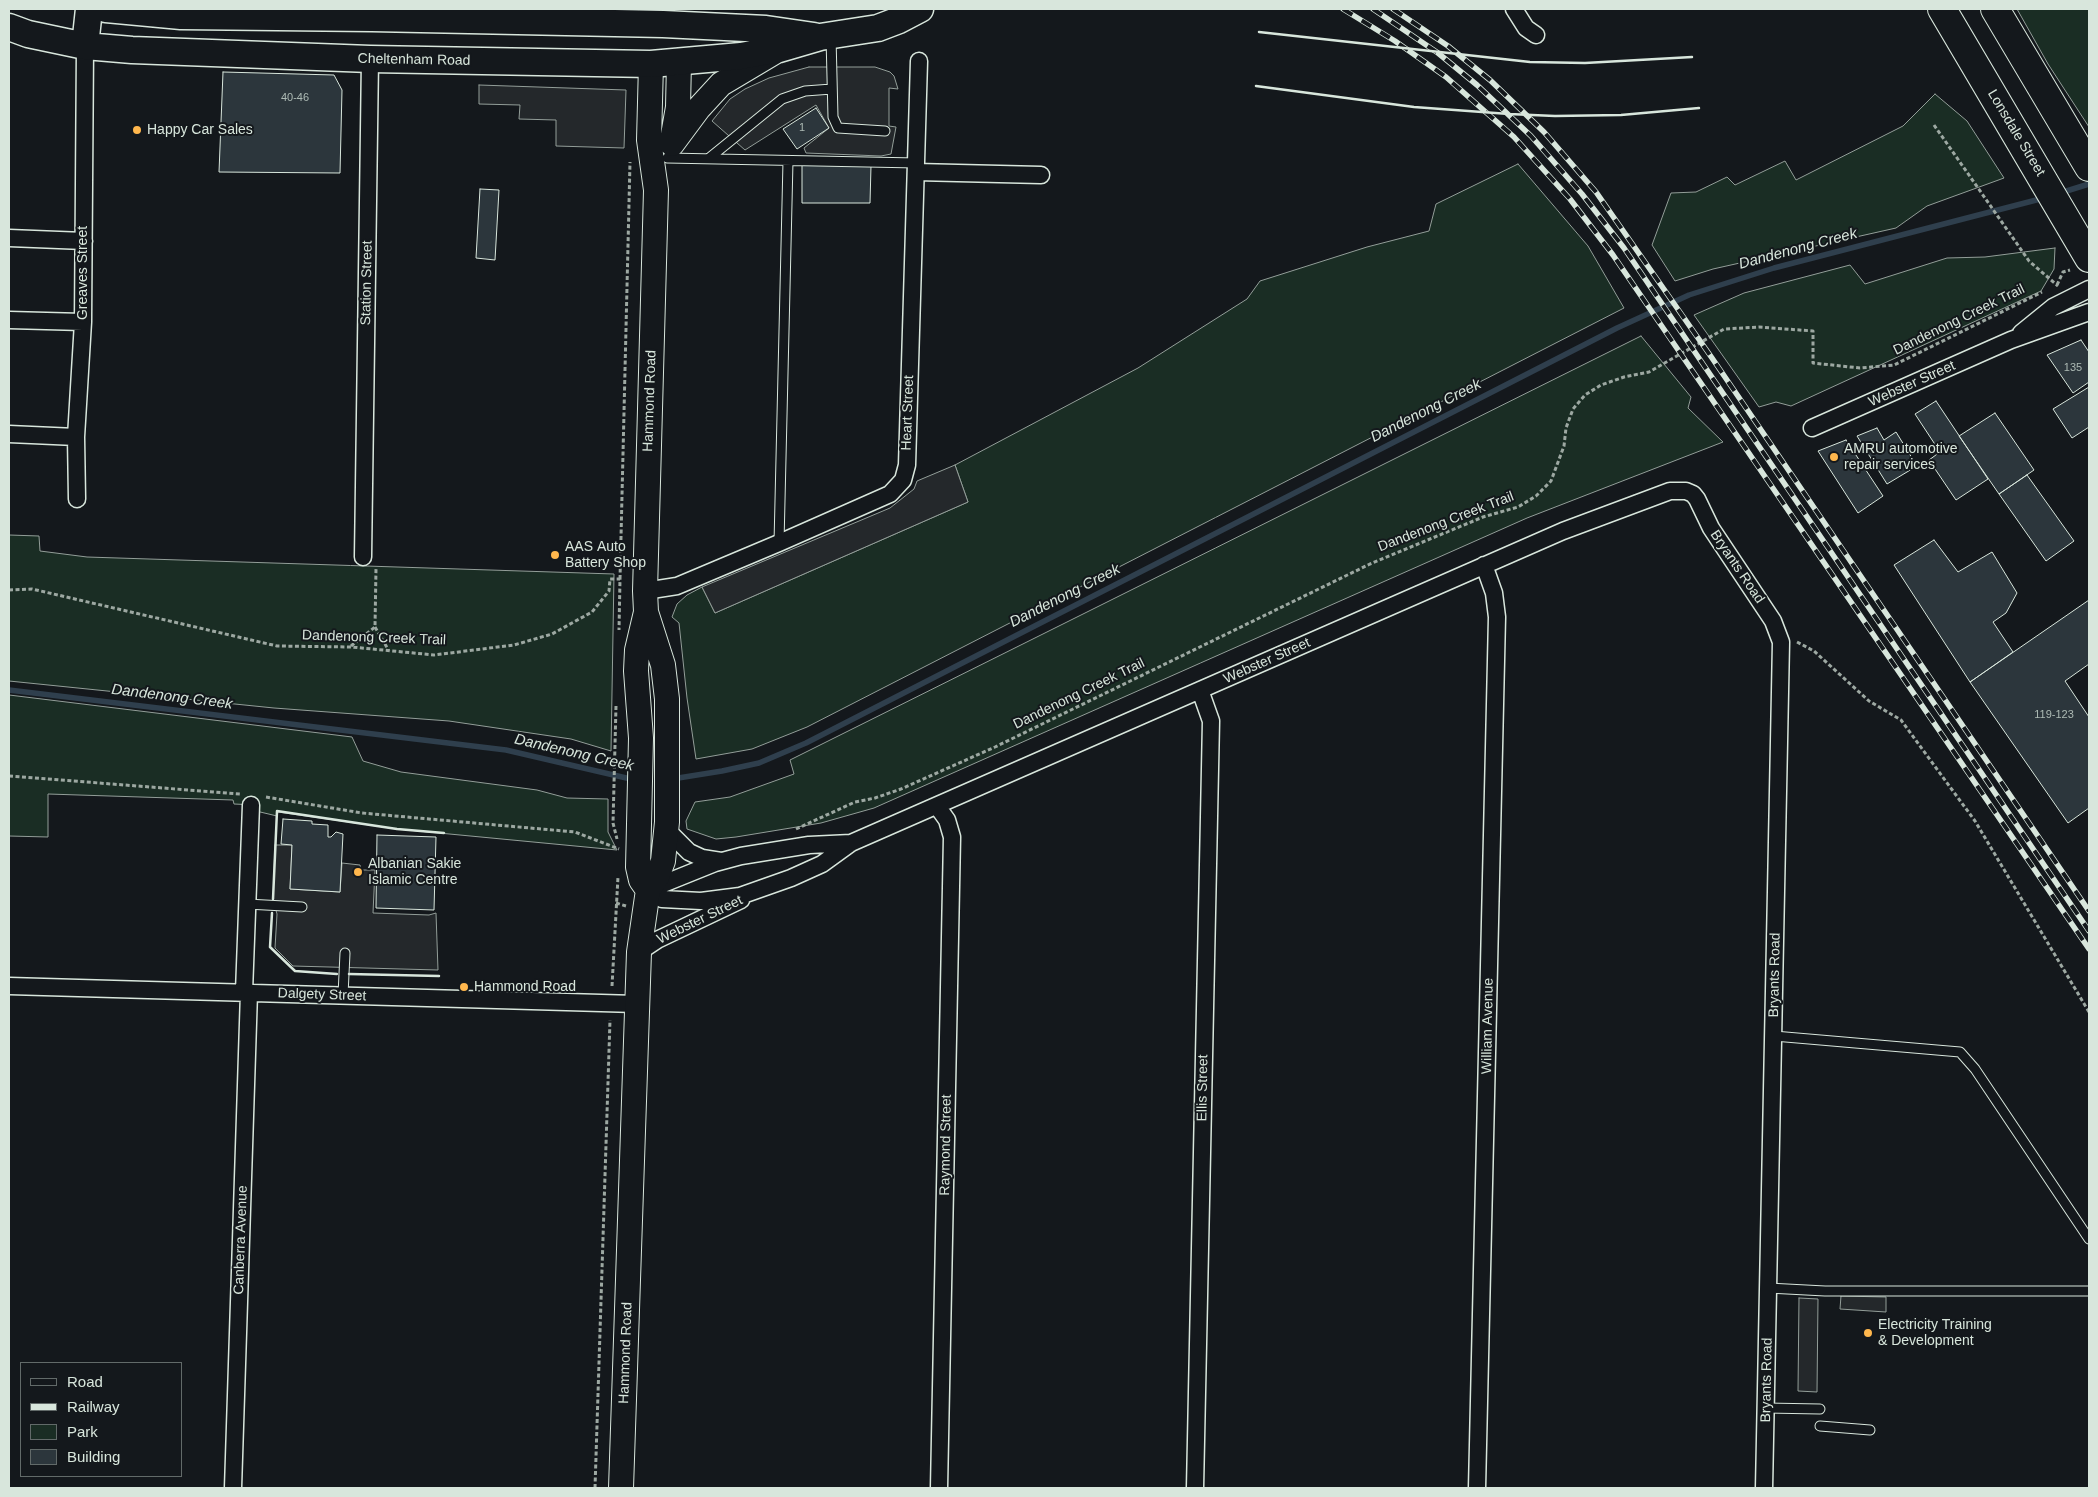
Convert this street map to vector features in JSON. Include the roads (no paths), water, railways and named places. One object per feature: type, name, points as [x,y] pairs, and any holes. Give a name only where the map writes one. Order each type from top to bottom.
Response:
[{"type":"highway","name":"Lonsdale Street","points":[[1942,9],[2031,157],[2081,258]]},
{"type":"highway","points":[[1995,9],[2089,167]]},
{"type":"main road","points":[[85,46],[89,9]]},
{"type":"main road","name":"Cheltenham Road","points":[[9,27],[28,34],[85,46],[370,60],[651,64],[779,49],[825,37],[878,28],[900,20],[920,9]]},
{"type":"main road","name":"Cheltenham Road","points":[[123,10],[216,13],[372,13],[663,21],[766,29],[825,37]]},
{"type":"main road","name":"Station Street","points":[[370,60],[372,13]]},
{"type":"main road","points":[[663,21],[678,62]]},
{"type":"main road","points":[[651,64],[663,21]]},
{"type":"main road","points":[[669,151],[698,109],[721,84],[779,49]]},
{"type":"main road","name":"Hammond Road","points":[[656,190],[669,151],[678,107],[678,62]]},
{"type":"main road","name":"Hammond Road","points":[[648,890],[642,880],[638,867],[641,738],[636,662],[646,602],[656,190],[650,150],[651,64]]},
{"type":"main road","name":"Hammond Road","points":[[621,1488],[639,952],[648,890],[662,865],[667,826],[668,699],[662,665],[646,602]]},
{"type":"street","points":[[1514,9],[1526,28],[1536,35]]},
{"type":"street","name":"Greaves Street","points":[[77,499],[76,437],[83,322],[85,46]]},
{"type":"street","name":"Station Street","points":[[363,557],[370,60]]},
{"type":"street","name":"Heart Street","points":[[646,602],[890,494],[900,484],[906,473],[918,61]]},
{"type":"street","points":[[916,168],[1041,175]]},
{"type":"street","points":[[9,238],[84,241]]},
{"type":"street","name":"Webster Street","points":[[2011,340],[2053,308],[2089,289]]},
{"type":"street","name":"Webster Street","points":[[1812,428],[2011,340],[2089,312]]},
{"type":"street","points":[[9,320],[83,322]]},
{"type":"street","points":[[9,434],[76,437]]},
{"type":"street","name":"Webster Street","points":[[639,952],[657,940],[763,889],[813,869],[851,843],[1484,565],[1670,491],[1686,491]]},
{"type":"street","name":"Bryants Road","points":[[1686,491],[1697,499],[1711,528],[1773,621],[1781,642],[1764,1488]]},
{"type":"street","name":"William Avenue","points":[[1477,1488],[1497,617],[1494,593],[1484,565]]},
{"type":"street","name":"Ellis Street","points":[[1194,1488],[1211,721],[1200,690]]},
{"type":"street","name":"Canberra Avenue","points":[[233,1488],[247,904],[252,798]]},
{"type":"street","name":"Raymond Street","points":[[937,806],[947,820],[952,837],[939,1488]]},
{"type":"street","name":"Webster Street","points":[[667,826],[682,846],[693,854],[723,861]]},
{"type":"street","name":"Webster Street","points":[[648,890],[723,861],[809,845],[851,843]]},
{"type":"street","name":"Webster Street","points":[[648,890],[662,898],[701,902],[740,896],[763,889]]},
{"type":"street","name":"Dalgety Street","points":[[9,986],[636,1004]]},
{"type":"lane","points":[[825,37],[832,89],[833,117],[838,128],[885,131]]},
{"type":"lane","points":[[708,159],[782,99],[805,91],[832,89]]},
{"type":"lane","points":[[669,151],[708,159],[916,168]]},
{"type":"lane","points":[[779,543],[788,161]]},
{"type":"lane","points":[[247,904],[302,907]]},
{"type":"lane","points":[[343,995],[345,953]]},
{"type":"lane","points":[[1774,1036],[1960,1052],[1975,1069],[2089,1239]]},
{"type":"lane","points":[[1768,1288],[1825,1291],[2089,1291]]},
{"type":"lane","points":[[1766,1408],[1820,1409]]},
{"type":"lane","points":[[1820,1426],[1870,1430]]},
{"type":"waterway","name":"Dandenong Creek","points":[[2060,193],[2089,184]]},
{"type":"waterway","name":"Dandenong Creek","points":[[672,779],[759,763],[806,743],[1617,328],[1689,295],[1774,268],[2044,198]]},
{"type":"waterway","name":"Dandenong Creek","points":[[9,690],[506,750],[635,780]]},
{"type":"railway","points":[[1343,9],[1395,41],[1446,77],[1514,137],[1570,199],[1613,255],[2089,949]]},
{"type":"railway","points":[[1373,9],[1438,53],[1477,85],[1531,136],[1582,194],[1624,248],[2089,931]]},
{"type":"railway","points":[[1393,9],[1448,46],[1490,80],[1544,132],[1596,192],[1712,358],[2089,911]]},
{"type":"place","name":"Happy Car Sales","points":[[137,130]]},
{"type":"place","name":"AMRU automotive repair services","points":[[1834,457]]},
{"type":"place","name":"AAS Auto Battery Shop","points":[[555,555]]},
{"type":"place","name":"Albanian Sakie Islamic Centre","points":[[358,872]]},
{"type":"place","name":"Hammond Road","points":[[464,987]]},
{"type":"place","name":"Electricity Training & Development","points":[[1868,1333]]}]
